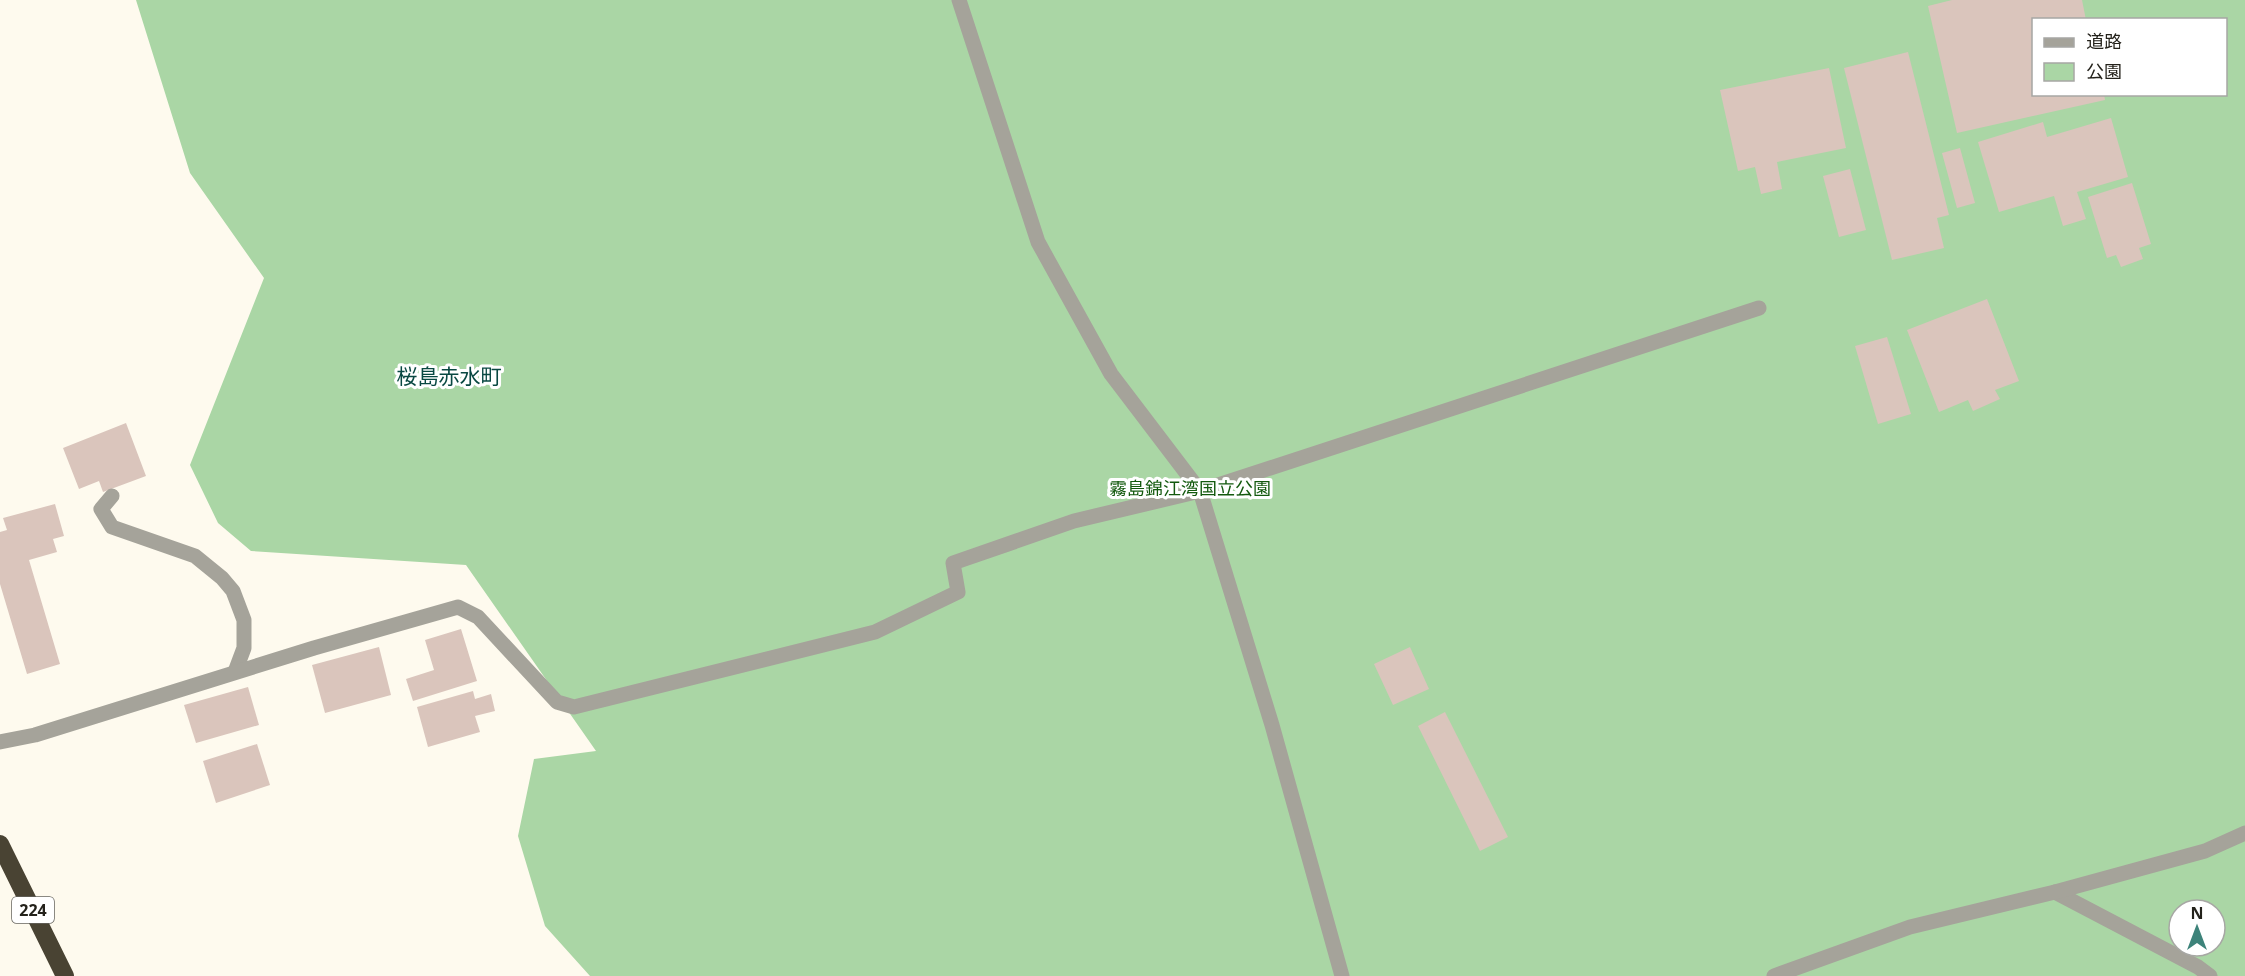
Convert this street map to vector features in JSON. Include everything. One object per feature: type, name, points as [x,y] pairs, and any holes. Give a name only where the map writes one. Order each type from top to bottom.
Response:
[{"type":"highway","name":"224","points":[[0,844],[65,976]]},
{"type":"street","points":[[959,0],[1038,242],[1111,374],[1200,491],[1272,724],[1342,976]]},
{"type":"street","points":[[0,742],[35,735],[236,672],[458,607],[478,617],[558,702],[574,707],[875,632],[958,592],[952,563],[1074,521],[1200,491],[1759,308]]},
{"type":"street","points":[[112,496],[101,509],[112,527],[195,556],[214,571],[233,591],[244,620],[244,648],[236,672]]},
{"type":"street","points":[[1774,976],[1910,927],[2055,892],[2205,851],[2245,833]]},
{"type":"street","points":[[2055,892],[2198,967],[2210,976]]},
{"type":"green space","name":"霧島錦江湾国立公園","points":[[136,0],[2245,0],[2245,976],[590,976],[545,926],[518,836],[534,759],[596,751],[466,565],[251,551],[218,523],[190,465],[264,278],[190,173]]},
{"type":"building","points":[[1952,0],[2082,0],[2086,18],[2032,18],[2032,96],[2104,96],[2105,100],[1957,133],[1928,6]]},
{"type":"building","points":[[1908,52],[1949,215],[1937,218],[1944,248],[1892,260],[1844,68]]},
{"type":"building","points":[[1829,68],[1846,148],[1777,162],[1782,189],[1761,194],[1755,167],[1738,171],[1720,90]]},
{"type":"building","points":[[2111,118],[2128,177],[2077,192],[2086,219],[2063,226],[2054,196],[1999,212],[1978,142],[2043,122],[2047,137]]},
{"type":"building","points":[[1960,148],[1975,203],[1957,208],[1942,153]]},
{"type":"building","points":[[1850,169],[1866,230],[1839,237],[1823,176]]},
{"type":"building","points":[[2132,183],[2151,244],[2139,248],[2143,259],[2121,267],[2116,255],[2107,258],[2088,197]]},
{"type":"building","points":[[1987,299],[2019,381],[1995,390],[2000,399],[1973,411],[1968,400],[1939,412],[1907,330]]},
{"type":"building","points":[[1887,337],[1911,414],[1878,424],[1855,346]]},
{"type":"building","points":[[126,423],[146,476],[103,492],[99,481],[79,489],[63,448]]},
{"type":"building","points":[[55,504],[64,536],[53,539],[57,552],[29,560],[60,664],[27,674],[0,584],[0,532],[7,530],[3,518]]},
{"type":"building","points":[[461,629],[477,681],[413,701],[406,679],[434,670],[425,640]]},
{"type":"building","points":[[379,647],[391,695],[325,713],[312,665]]},
{"type":"building","points":[[1410,647],[1429,689],[1393,705],[1374,664]]},
{"type":"building","points":[[248,687],[259,725],[196,743],[184,705]]},
{"type":"building","points":[[473,691],[475,699],[491,694],[495,711],[475,716],[480,732],[428,747],[417,707]]},
{"type":"building","points":[[1445,712],[1508,837],[1480,851],[1418,726]]},
{"type":"building","points":[[257,744],[270,785],[216,803],[203,761]]},
{"type":"district","name":"桜島赤水町","points":[[449,376]]}]
